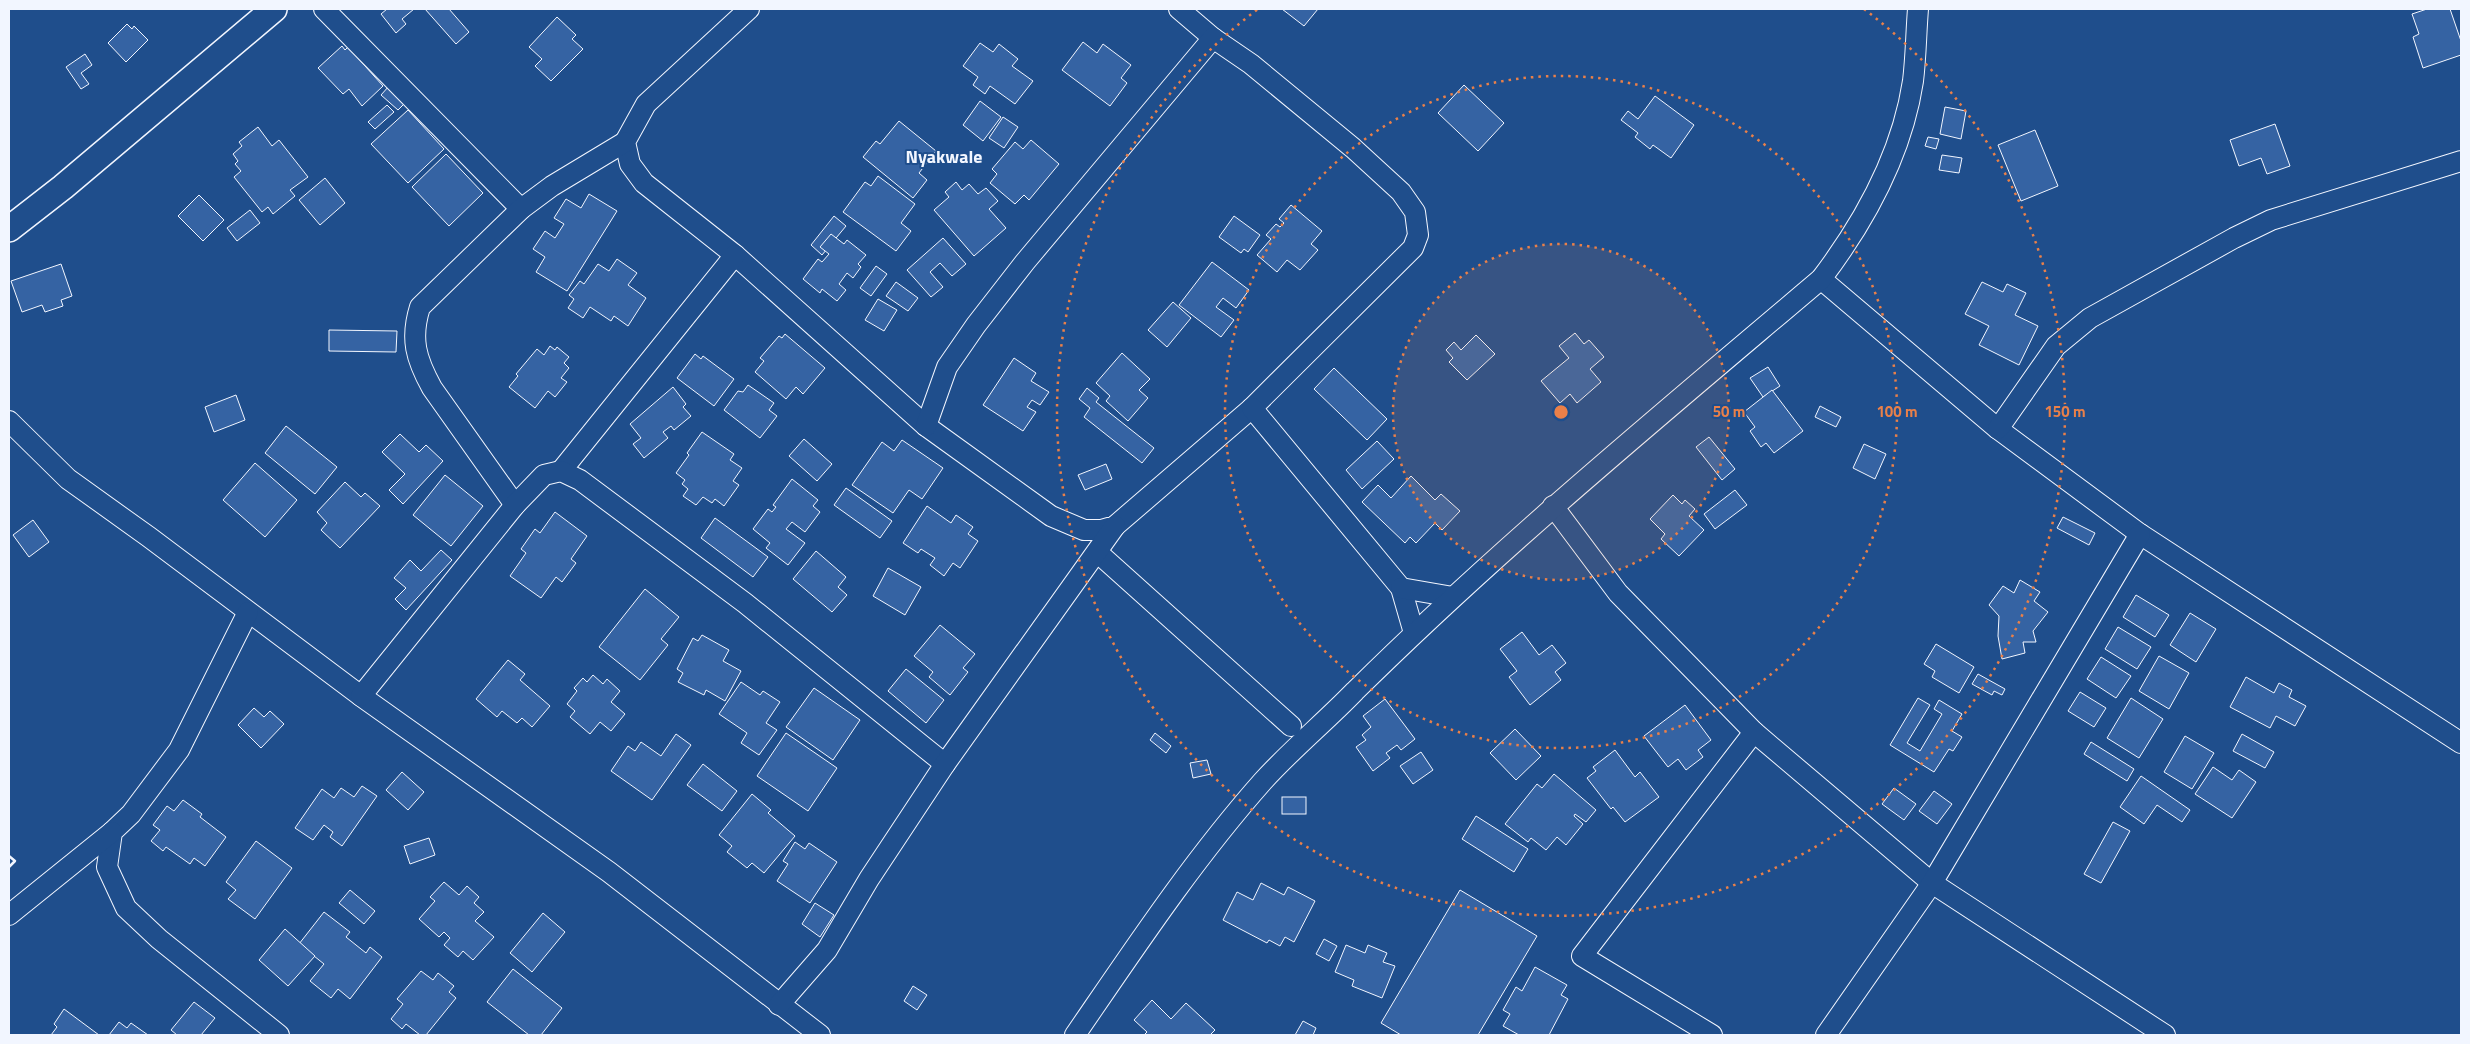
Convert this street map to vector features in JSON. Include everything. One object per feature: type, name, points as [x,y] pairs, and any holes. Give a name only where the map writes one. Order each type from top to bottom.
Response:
[{"type":"street","points":[[9,229],[63,188],[274,9]]},
{"type":"street","points":[[324,9],[521,209]]},
{"type":"street","points":[[515,505],[432,388],[421,369],[414,342],[414,326],[420,307],[521,209],[552,186],[626,142],[646,104],[749,9]]},
{"type":"street","points":[[779,1006],[827,950],[868,879],[945,764],[1115,526],[1252,408],[1413,248],[1418,235],[1415,212],[1401,192],[1352,148],[1251,64],[1213,38],[1179,9]]},
{"type":"street","points":[[1074,1035],[1174,892],[1262,782],[1414,633],[1552,506],[1821,280],[1852,238],[1894,156],[1912,82],[1918,9]]},
{"type":"street","points":[[926,426],[947,367],[976,325],[1025,262],[1213,38]]},
{"type":"street","points":[[626,142],[630,164],[644,183],[735,255],[926,426],[1051,516],[1084,530],[1100,530],[1115,526]]},
{"type":"street","points":[[1998,429],[2056,346],[2090,318],[2234,238],[2271,220],[2461,161]]},
{"type":"street","points":[[561,472],[735,255]]},
{"type":"street","points":[[1821,280],[1998,429],[2140,534],[2461,743]]},
{"type":"street","points":[[1252,408],[1401,588],[1414,633]]},
{"type":"street","points":[[9,421],[68,480],[149,537],[361,696],[609,872],[779,1006],[820,1035]]},
{"type":"street","points":[[361,696],[515,505],[544,475],[561,472],[580,480],[744,603],[945,764]]},
{"type":"street","points":[[1552,506],[1618,593],[1754,732],[1932,883],[2165,1035]]},
{"type":"street","points":[[1826,1035],[1932,883],[2140,534]]},
{"type":"street","points":[[1097,552],[1291,726]]},
{"type":"street","points":[[1401,588],[1453,597]]},
{"type":"street","points":[[9,915],[112,832],[131,814],[179,750],[248,612]]},
{"type":"street","points":[[1712,1035],[1582,956],[1754,732]]},
{"type":"street","points":[[112,832],[107,867],[126,908],[159,939],[279,1035]]},
{"type":"building","points":[[387,9],[414,9],[402,19],[406,24],[396,33],[381,14]]},
{"type":"building","points":[[425,9],[449,9],[469,32],[456,44]]},
{"type":"building","points":[[1282,9],[1318,9],[1304,26]]},
{"type":"building","points":[[2427,9],[2450,9],[2461,41],[2461,55],[2423,68],[2413,37],[2419,34],[2412,14]]},
{"type":"building","points":[[557,17],[576,35],[572,39],[583,49],[551,81],[535,66],[542,59],[529,47]]},
{"type":"building","points":[[127,24],[132,29],[134,26],[148,40],[126,62],[108,43]]},
{"type":"building","points":[[1083,42],[1097,53],[1103,44],[1131,65],[1121,78],[1127,83],[1110,106],[1062,70]]},
{"type":"building","points":[[980,43],[993,52],[999,44],[1018,59],[1012,66],[1033,81],[1015,104],[990,86],[985,94],[973,85],[978,77],[963,66]]},
{"type":"building","points":[[342,46],[345,50],[348,47],[383,86],[362,106],[349,89],[343,94],[318,68]]},
{"type":"building","points":[[85,54],[92,65],[81,73],[89,84],[81,89],[66,67]]},
{"type":"building","points":[[1464,85],[1504,123],[1478,151],[1438,113]]},
{"type":"building","points":[[389,86],[406,102],[398,110],[381,95]]},
{"type":"building","points":[[1655,96],[1694,125],[1671,158],[1653,145],[1650,149],[1635,137],[1638,133],[1621,120],[1628,111],[1638,119]]},
{"type":"building","points":[[980,101],[1001,117],[983,141],[963,125]]},
{"type":"building","points":[[387,105],[394,112],[375,129],[368,122]]},
{"type":"building","points":[[1945,107],[1966,111],[1961,139],[1940,134]]},
{"type":"building","points":[[408,110],[444,149],[408,183],[371,144]]},
{"type":"building","points":[[1003,117],[1018,127],[1004,148],[989,138]]},
{"type":"building","points":[[899,121],[936,151],[919,173],[927,180],[913,198],[863,157],[876,141],[880,144]]},
{"type":"building","points":[[2275,124],[2290,166],[2267,174],[2261,158],[2239,166],[2230,140]]},
{"type":"building","points":[[258,127],[272,146],[279,140],[308,177],[290,190],[295,196],[273,214],[268,207],[262,212],[234,177],[241,171],[235,164],[238,161],[233,154],[242,146],[239,142]]},
{"type":"building","points":[[2035,130],[2058,186],[2021,201],[1998,145]]},
{"type":"building","points":[[1928,137],[1939,139],[1936,149],[1925,146]]},
{"type":"building","points":[[1031,140],[1059,164],[1029,200],[1024,195],[1015,204],[990,183],[997,174],[992,169],[1015,142],[1023,149]]},
{"type":"building","points":[[446,154],[483,193],[449,226],[412,187]]},
{"type":"building","points":[[1942,155],[1962,158],[1959,173],[1939,170]]},
{"type":"building","points":[[878,176],[915,204],[901,223],[911,231],[896,251],[843,212],[865,182],[871,186]]},
{"type":"building","points":[[325,178],[345,203],[320,225],[299,200]]},
{"type":"building","points":[[956,182],[962,190],[969,184],[978,194],[986,188],[998,201],[989,209],[1006,228],[974,256],[934,210],[949,197],[945,192]]},
{"type":"building","points":[[589,194],[617,211],[567,291],[536,272],[545,257],[533,249],[545,231],[555,238],[564,224],[554,218],[566,199],[581,208]]},
{"type":"building","points":[[199,195],[224,220],[203,241],[178,216]]},
{"type":"building","points":[[1291,205],[1322,231],[1311,244],[1318,250],[1300,270],[1287,260],[1277,272],[1257,255],[1271,239],[1266,235],[1276,224],[1280,227],[1284,223],[1279,219]]},
{"type":"building","points":[[250,210],[260,223],[237,241],[227,228]]},
{"type":"building","points":[[834,216],[846,226],[822,255],[811,245]]},
{"type":"building","points":[[1234,216],[1260,235],[1248,252],[1244,249],[1241,253],[1219,237]]},
{"type":"building","points":[[831,234],[844,244],[847,240],[866,255],[858,264],[861,267],[853,278],[847,273],[839,284],[846,290],[837,301],[822,289],[820,293],[803,279],[818,259],[822,262],[829,254],[820,247]]},
{"type":"building","points":[[943,238],[966,264],[952,276],[940,263],[930,272],[943,287],[931,297],[907,270]]},
{"type":"building","points":[[617,259],[637,273],[628,285],[646,298],[628,326],[614,316],[611,321],[590,307],[583,318],[568,308],[574,299],[569,295],[580,281],[584,284],[598,264],[609,271]]},
{"type":"building","points":[[1212,262],[1249,290],[1236,308],[1223,298],[1216,307],[1234,320],[1221,337],[1179,305]]},
{"type":"building","points":[[61,264],[72,296],[61,300],[63,306],[45,312],[42,305],[22,312],[11,281]]},
{"type":"building","points":[[876,266],[887,274],[871,296],[860,288]]},
{"type":"building","points":[[896,282],[918,298],[908,311],[886,296]]},
{"type":"building","points":[[1982,282],[2003,292],[2007,284],[2026,293],[2015,315],[2038,326],[2019,365],[1979,345],[1989,326],[1965,314]]},
{"type":"building","points":[[878,299],[897,310],[884,331],[865,320]]},
{"type":"building","points":[[1173,302],[1191,318],[1167,347],[1148,330]]},
{"type":"building","points":[[329,330],[397,331],[396,352],[329,351]]},
{"type":"building","points":[[1575,333],[1584,344],[1589,340],[1604,357],[1590,369],[1601,382],[1577,403],[1570,394],[1560,403],[1541,381],[1569,358],[1559,346]]},
{"type":"building","points":[[785,334],[825,368],[803,394],[796,387],[786,399],[755,372],[764,361],[760,358],[779,336],[782,338]]},
{"type":"building","points":[[1476,335],[1495,354],[1467,380],[1449,362],[1453,358],[1446,350],[1454,342],[1461,350]]},
{"type":"building","points":[[550,346],[555,350],[557,347],[569,357],[564,363],[569,368],[561,378],[567,382],[555,397],[548,391],[535,408],[509,387],[518,376],[516,374],[537,349],[544,355]]},
{"type":"building","points":[[1122,353],[1150,379],[1139,390],[1148,398],[1128,421],[1106,401],[1110,396],[1096,383]]},
{"type":"building","points":[[695,354],[701,359],[703,356],[734,379],[714,406],[677,378]]},
{"type":"building","points":[[1014,358],[1036,373],[1031,381],[1049,392],[1040,405],[1032,400],[1027,407],[1036,412],[1023,431],[983,405]]},
{"type":"building","points":[[1768,367],[1780,386],[1763,397],[1750,378]]},
{"type":"building","points":[[1334,368],[1387,419],[1367,440],[1314,389]]},
{"type":"building","points":[[748,385],[774,403],[769,410],[777,416],[760,438],[724,410],[738,391],[743,392]]},
{"type":"building","points":[[673,387],[686,404],[683,407],[691,416],[674,430],[671,426],[663,432],[668,438],[644,458],[633,444],[641,438],[630,424]]},
{"type":"building","points":[[1087,388],[1099,398],[1096,402],[1154,448],[1142,463],[1084,417],[1090,408],[1079,399]]},
{"type":"building","points":[[1772,390],[1803,431],[1774,453],[1766,443],[1761,447],[1750,431],[1755,427],[1744,412]]},
{"type":"building","points":[[236,395],[245,420],[214,432],[205,407]]},
{"type":"building","points":[[1820,406],[1841,417],[1836,427],[1815,417]]},
{"type":"building","points":[[286,426],[337,467],[315,494],[265,453]]},
{"type":"building","points":[[702,432],[734,454],[730,460],[742,468],[733,481],[739,485],[724,506],[715,499],[712,503],[703,497],[696,505],[683,496],[688,489],[682,484],[685,480],[676,473]]},
{"type":"building","points":[[400,434],[419,452],[426,445],[443,461],[403,504],[389,490],[405,474],[382,452]]},
{"type":"building","points":[[1709,437],[1735,469],[1722,480],[1696,447]]},
{"type":"building","points":[[804,439],[832,464],[817,481],[789,456]]},
{"type":"building","points":[[902,440],[943,468],[922,499],[909,490],[893,513],[852,485],[882,442],[894,451]]},
{"type":"building","points":[[1377,441],[1394,459],[1362,489],[1346,470]]},
{"type":"building","points":[[1864,444],[1886,454],[1875,479],[1853,468]]},
{"type":"building","points":[[255,463],[297,500],[265,537],[223,500]]},
{"type":"building","points":[[1106,464],[1112,479],[1085,490],[1078,475]]},
{"type":"building","points":[[445,475],[483,506],[451,546],[413,515]]},
{"type":"building","points":[[1411,476],[1435,500],[1441,494],[1460,511],[1442,530],[1435,523],[1416,543],[1410,537],[1405,543],[1362,502],[1378,485],[1391,498]]},
{"type":"building","points":[[792,479],[818,500],[813,506],[820,512],[805,532],[792,522],[786,529],[805,543],[788,565],[766,548],[770,543],[753,529],[768,509],[772,512],[776,507],[773,505]]},
{"type":"building","points":[[345,482],[361,497],[365,493],[380,506],[340,548],[321,530],[327,523],[317,512]]},
{"type":"building","points":[[846,488],[892,521],[880,538],[834,505]]},
{"type":"building","points":[[1735,490],[1747,505],[1715,529],[1704,514]]},
{"type":"building","points":[[1673,495],[1682,504],[1685,500],[1695,509],[1689,516],[1704,530],[1679,556],[1661,539],[1665,534],[1650,519]]},
{"type":"building","points":[[927,506],[951,523],[956,515],[973,527],[968,534],[978,541],[960,568],[953,563],[944,576],[930,565],[935,558],[921,549],[918,553],[903,543]]},
{"type":"building","points":[[555,512],[587,536],[571,559],[576,563],[562,582],[556,577],[541,598],[510,576],[526,553],[521,549],[535,529],[540,533]]},
{"type":"building","points":[[2063,517],[2095,533],[2089,545],[2057,528]]},
{"type":"building","points":[[715,518],[768,557],[753,577],[701,538]]},
{"type":"building","points":[[33,520],[49,542],[29,557],[13,535]]},
{"type":"building","points":[[441,550],[452,560],[406,610],[395,599],[406,588],[394,578],[410,560],[421,571]]},
{"type":"building","points":[[816,551],[846,577],[838,587],[847,595],[832,612],[793,579]]},
{"type":"building","points":[[888,568],[921,587],[905,615],[873,596]]},
{"type":"building","points":[[2020,580],[2040,592],[2034,601],[2048,612],[2033,631],[2036,642],[2023,642],[2025,653],[2002,659],[1998,636],[1999,616],[1989,605],[2003,586],[2014,593]]},
{"type":"building","points":[[645,589],[679,617],[661,639],[668,645],[640,680],[599,647]]},
{"type":"building","points":[[2136,595],[2169,615],[2155,637],[2123,617]]},
{"type":"building","points":[[2190,613],[2216,629],[2196,662],[2170,645]]},
{"type":"building","points":[[940,625],[975,654],[963,668],[968,672],[950,695],[929,677],[933,672],[914,656]]},
{"type":"building","points":[[2118,627],[2151,647],[2137,669],[2105,649]]},
{"type":"building","points":[[1522,632],[1539,655],[1552,645],[1566,663],[1555,672],[1561,680],[1530,705],[1509,677],[1517,671],[1500,649]]},
{"type":"building","points":[[702,635],[729,650],[723,661],[741,671],[725,701],[706,690],[704,695],[678,682],[683,673],[677,669],[693,638],[698,641]]},
{"type":"building","points":[[1936,644],[1974,667],[1959,693],[1932,677],[1935,671],[1924,664]]},
{"type":"building","points":[[2159,656],[2189,673],[2169,709],[2139,691]]},
{"type":"building","points":[[2101,657],[2131,676],[2116,698],[2087,679]]},
{"type":"building","points":[[508,660],[525,674],[520,680],[550,706],[532,727],[522,718],[517,723],[502,711],[497,717],[476,699]]},
{"type":"building","points":[[906,669],[944,700],[926,723],[888,691]]},
{"type":"building","points":[[1978,674],[2005,689],[2002,695],[1994,691],[1992,695],[1972,684]]},
{"type":"building","points":[[593,675],[603,684],[607,679],[620,691],[611,702],[625,714],[611,731],[600,722],[590,734],[570,717],[575,711],[567,704],[577,691],[574,688],[583,678],[587,682]]},
{"type":"building","points":[[2246,677],[2274,693],[2279,683],[2292,690],[2289,697],[2306,706],[2295,726],[2276,716],[2270,728],[2230,707]]},
{"type":"building","points":[[741,682],[760,695],[763,691],[780,702],[766,723],[777,730],[759,755],[741,743],[747,733],[719,714]]},
{"type":"building","points":[[814,688],[860,720],[833,760],[786,727]]},
{"type":"building","points":[[2080,692],[2106,708],[2094,727],[2068,711]]},
{"type":"building","points":[[1918,698],[1930,705],[1907,743],[1920,751],[1942,714],[1934,709],[1939,700],[1962,714],[1952,731],[1962,737],[1953,751],[1949,749],[1934,772],[1890,745]]},
{"type":"building","points":[[2131,698],[2163,719],[2139,758],[2107,738]]},
{"type":"building","points":[[1385,699],[1415,739],[1401,750],[1397,745],[1386,753],[1390,758],[1373,771],[1356,747],[1366,740],[1362,735],[1371,727],[1363,716]]},
{"type":"building","points":[[1685,705],[1711,740],[1698,750],[1703,757],[1686,770],[1678,759],[1668,767],[1644,736]]},
{"type":"building","points":[[254,708],[264,717],[270,711],[284,724],[261,748],[238,725]]},
{"type":"building","points":[[1515,729],[1541,756],[1516,780],[1490,753]]},
{"type":"building","points":[[786,733],[837,768],[808,811],[757,776]]},
{"type":"building","points":[[1155,733],[1171,746],[1166,753],[1150,740]]},
{"type":"building","points":[[676,734],[691,745],[652,800],[611,771],[628,746],[635,751],[641,742],[661,756]]},
{"type":"building","points":[[2242,734],[2274,752],[2265,768],[2233,751]]},
{"type":"building","points":[[2185,736],[2214,753],[2192,789],[2164,772]]},
{"type":"building","points":[[2091,742],[2134,769],[2127,781],[2084,754]]},
{"type":"building","points":[[1615,750],[1635,777],[1640,772],[1659,797],[1625,822],[1613,807],[1611,809],[1587,778],[1596,771],[1593,767]]},
{"type":"building","points":[[1421,752],[1433,770],[1413,784],[1400,766]]},
{"type":"building","points":[[1207,760],[1211,774],[1193,778],[1190,763]]},
{"type":"building","points":[[703,764],[737,791],[722,811],[687,785]]},
{"type":"building","points":[[2213,767],[2232,780],[2239,770],[2256,782],[2232,818],[2195,794]]},
{"type":"building","points":[[402,772],[424,792],[408,810],[386,790]]},
{"type":"building","points":[[1554,774],[1596,810],[1586,822],[1575,814],[1574,816],[1583,824],[1566,845],[1557,837],[1546,850],[1531,838],[1528,842],[1505,824],[1537,784],[1542,788]]},
{"type":"building","points":[[2141,776],[2190,810],[2182,822],[2157,805],[2144,824],[2120,807]]},
{"type":"building","points":[[362,786],[377,796],[342,846],[330,837],[333,832],[324,825],[313,840],[295,828],[322,789],[334,798],[341,788],[354,797]]},
{"type":"building","points":[[1894,788],[1916,804],[1904,820],[1882,804]]},
{"type":"building","points":[[1934,791],[1952,804],[1937,824],[1919,811]]},
{"type":"building","points":[[752,794],[771,810],[768,813],[795,836],[764,873],[752,863],[747,868],[727,852],[732,846],[719,835]]},
{"type":"building","points":[[1282,797],[1306,797],[1306,814],[1282,814]]},
{"type":"building","points":[[183,800],[202,814],[200,817],[226,837],[205,866],[194,858],[190,864],[166,847],[163,851],[151,841],[160,830],[153,825],[167,806],[174,811]]},
{"type":"building","points":[[1476,816],[1528,849],[1514,872],[1462,839]]},
{"type":"building","points":[[2113,822],[2130,831],[2101,883],[2084,874]]},
{"type":"building","points":[[429,838],[435,855],[410,864],[404,846]]},
{"type":"building","points":[[256,841],[292,868],[255,919],[228,899],[236,890],[226,882]]},
{"type":"building","points":[[795,842],[805,849],[809,843],[837,862],[810,903],[777,881],[788,864],[783,861]]},
{"type":"building","points":[[444,882],[459,895],[467,886],[479,897],[474,903],[484,912],[475,921],[494,937],[473,960],[463,951],[458,957],[444,945],[450,938],[444,932],[439,937],[419,919],[435,901],[430,897]]},
{"type":"building","points":[[1261,883],[1284,895],[1288,887],[1315,901],[1294,942],[1285,937],[1280,946],[1269,940],[1267,943],[1223,920],[1237,892],[1253,900]]},
{"type":"building","points":[[350,890],[375,911],[364,924],[339,903]]},
{"type":"building","points":[[1460,890],[1537,936],[1478,1035],[1401,1035],[1381,1023]]},
{"type":"building","points":[[815,903],[834,915],[820,937],[802,924]]},
{"type":"building","points":[[324,912],[350,932],[346,937],[366,953],[370,947],[382,957],[350,999],[338,989],[331,998],[310,981],[324,964],[299,944]]},
{"type":"building","points":[[543,913],[565,932],[532,972],[510,953]]},
{"type":"building","points":[[285,929],[315,956],[288,986],[259,960]]},
{"type":"building","points":[[1324,939],[1337,946],[1329,961],[1316,954]]},
{"type":"building","points":[[1346,945],[1365,953],[1368,945],[1387,953],[1383,962],[1395,966],[1382,998],[1352,986],[1354,980],[1335,972]]},
{"type":"building","points":[[1535,967],[1567,985],[1561,995],[1568,999],[1549,1035],[1519,1035],[1503,1026],[1510,1014],[1503,1010],[1516,987],[1522,991]]},
{"type":"building","points":[[513,969],[562,1008],[541,1035],[529,1035],[487,1002]]},
{"type":"building","points":[[421,971],[433,980],[438,973],[454,986],[449,992],[456,998],[426,1035],[420,1035],[406,1024],[402,1029],[391,1019],[403,1004],[397,999]]},
{"type":"building","points":[[913,986],[927,995],[917,1010],[904,1001]]},
{"type":"building","points":[[1152,1000],[1171,1019],[1186,1003],[1215,1030],[1210,1035],[1144,1035],[1147,1032],[1134,1020]]},
{"type":"building","points":[[194,1002],[215,1018],[201,1035],[177,1035],[171,1030]]},
{"type":"building","points":[[64,1009],[99,1035],[51,1035],[57,1027],[54,1024]]},
{"type":"building","points":[[1303,1021],[1316,1028],[1313,1035],[1295,1035]]},
{"type":"building","points":[[119,1022],[127,1028],[131,1023],[148,1035],[109,1035]]},
{"type":"wall","points":[[9,856],[15,861],[9,867]]},
{"type":"district","name":"Nyakwale","points":[[944,157]]}]
